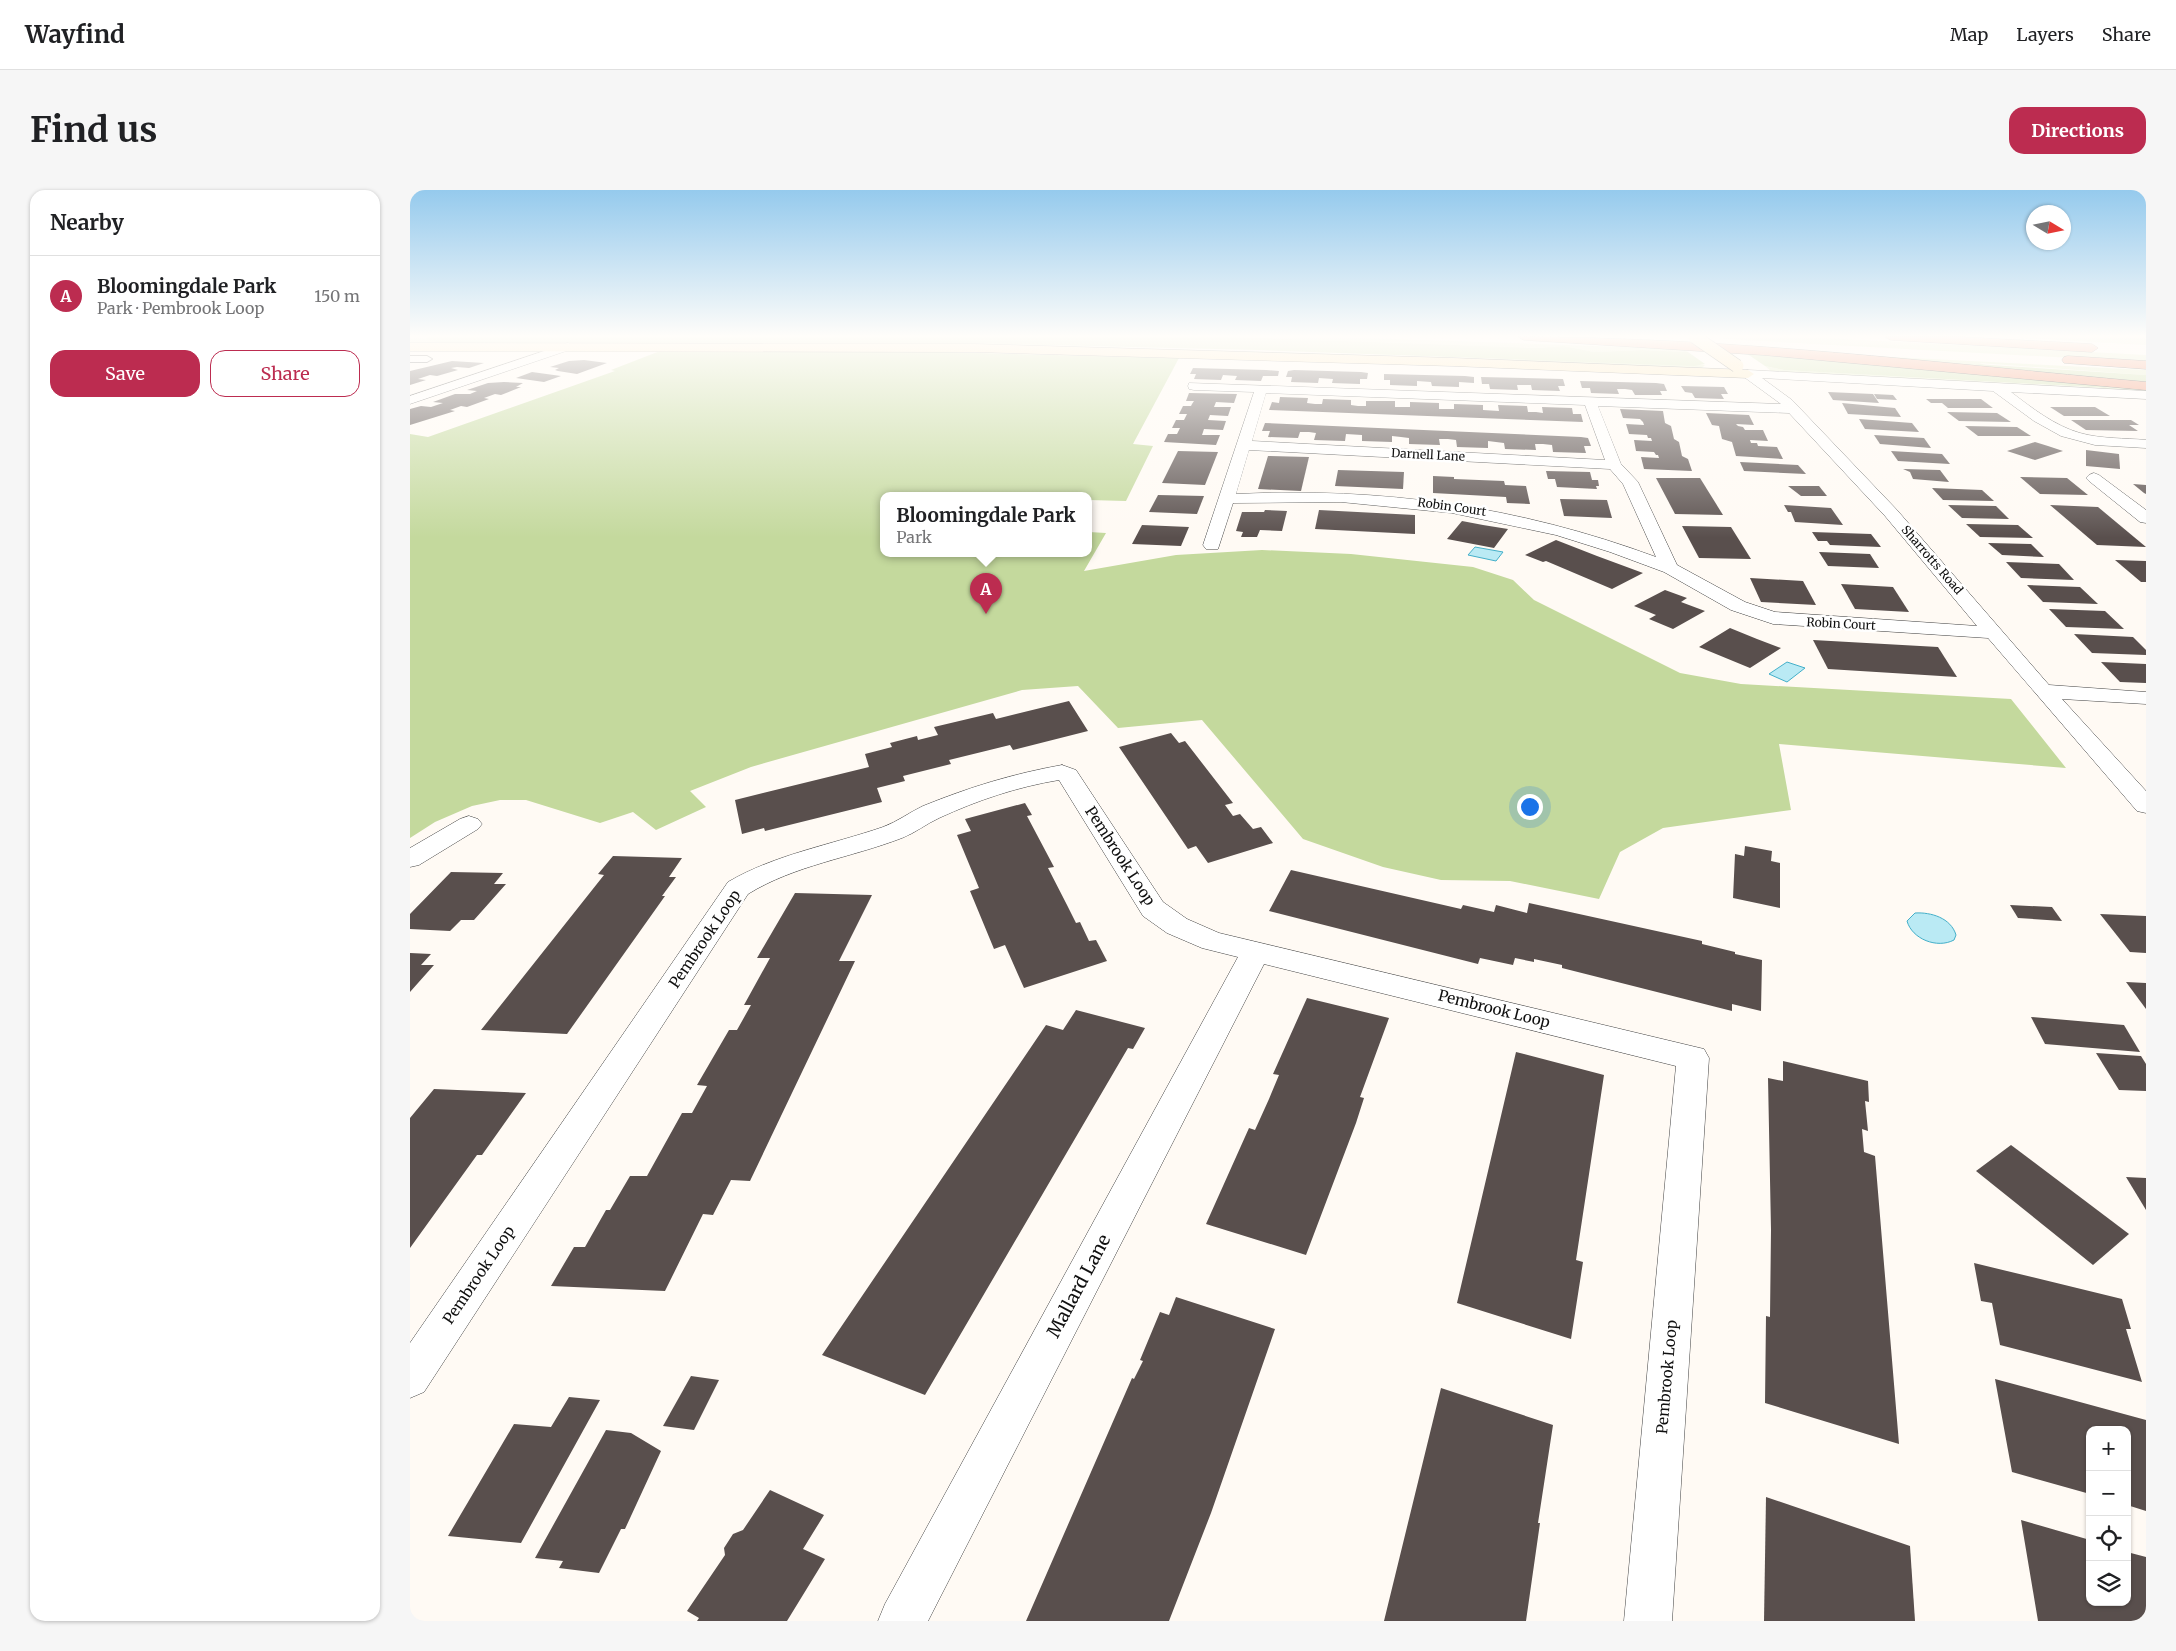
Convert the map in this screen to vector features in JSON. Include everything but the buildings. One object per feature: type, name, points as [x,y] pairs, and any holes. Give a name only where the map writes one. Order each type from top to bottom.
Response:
[{"type":"street","points":[[1212,545],[1256,404]]},
{"type":"street","points":[[1591,404],[1614,465],[1630,482],[1670,568]]},
{"type":"street","points":[[1661,404],[1793,409]]},
{"type":"street","name":"Sharrotts Road","points":[[1786,404],[1897,520],[2043,691],[2146,806]]},
{"type":"street","points":[[2021,404],[2067,433],[2103,441],[2146,444]]},
{"type":"street","name":"Darnell Lane","points":[[1243,445],[1614,465]]},
{"type":"street","points":[[2094,478],[2146,518]]},
{"type":"street","name":"Robin Court","points":[[1226,499],[1301,496],[1352,497],[1449,506],[1495,514],[1577,534],[1670,568],[1738,606],[1773,618],[1994,633]]},
{"type":"street","points":[[2043,691],[2146,698]]},
{"type":"street","name":"Pembrook Loop","points":[[410,1378],[738,888],[763,873],[894,832],[929,813],[974,794],[1017,780],[1062,772],[1068,775],[1153,909],[1177,926],[1212,940],[1693,1058],[1648,1621]]},
{"type":"street","points":[[410,859],[469,824]]},
{"type":"street","name":"Mallard Lane","points":[[902,1621],[1256,950]]},
{"type":"green space","points":[[522,404],[1155,404],[1133,444],[1153,446],[1126,501],[1092,500],[1092,492],[880,492],[880,557],[1092,557],[1092,532],[1106,533],[1084,571],[1176,555],[1262,550],[1351,554],[1473,567],[1513,580],[1534,600],[1680,673],[1741,684],[2011,699],[2066,768],[1779,744],[1791,810],[1663,828],[1620,852],[1599,899],[1510,881],[1441,880],[1383,867],[1303,839],[1202,720],[1118,728],[1078,686],[1022,690],[751,767],[690,791],[706,807],[656,830],[633,812],[600,823],[526,800],[500,800],[472,806],[435,822],[410,838],[410,434],[428,437]]},
{"type":"water","points":[[1475,547],[1503,552],[1496,561],[1468,555]]},
{"type":"water","points":[[1787,662],[1805,668],[1787,682],[1769,674]]},
{"type":"water","points":[[1915,913],[1934,915],[1945,920],[1950,924],[1956,935],[1954,940],[1947,943],[1933,943],[1914,933],[1907,921]]},
{"type":"place","name":"Bloomingdale Park","points":[[986,614]]}]
